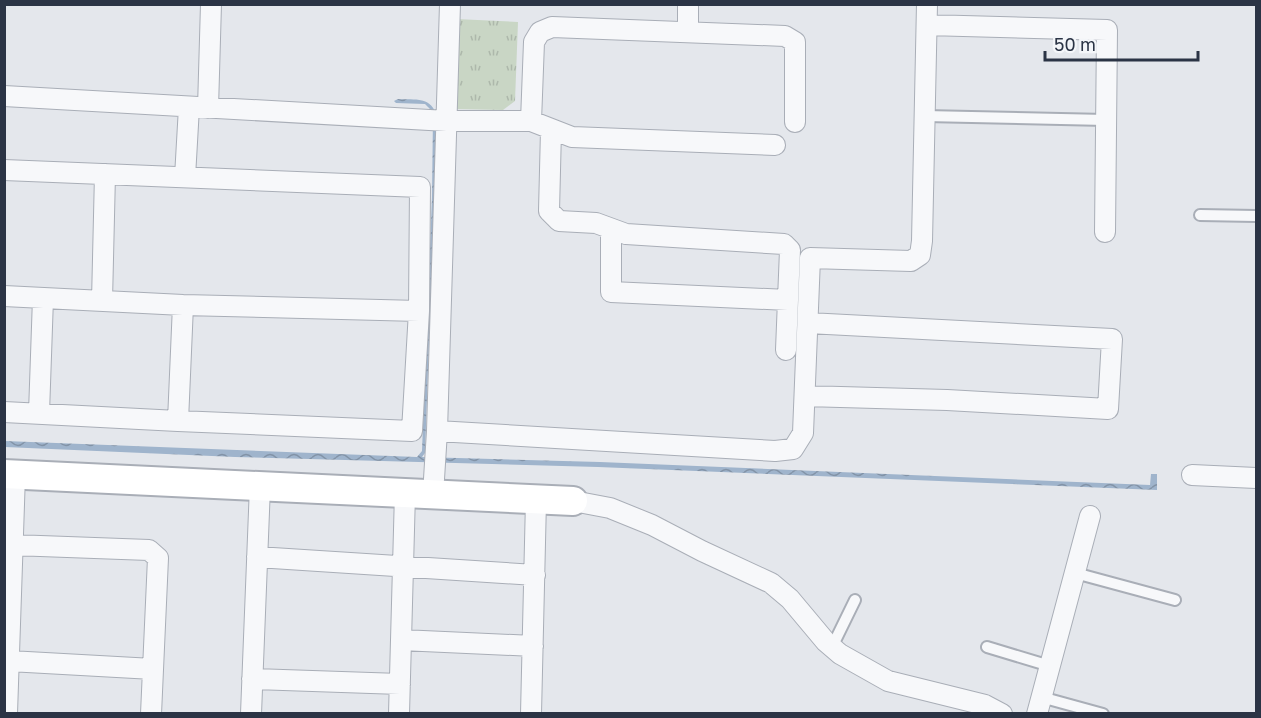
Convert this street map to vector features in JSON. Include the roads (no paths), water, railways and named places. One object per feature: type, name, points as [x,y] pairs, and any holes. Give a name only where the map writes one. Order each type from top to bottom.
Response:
[{"type":"street","points":[[185,177],[198,107],[211,4]]},
{"type":"street","points":[[399,714],[403,567],[419,494],[437,431],[450,4]]},
{"type":"street","points":[[688,4],[688,32]]},
{"type":"street","points":[[437,431],[793,449],[803,433],[810,258],[911,261],[920,255],[927,4]]},
{"type":"street","points":[[927,25],[1107,30],[1105,232]]},
{"type":"street","points":[[531,121],[534,42],[540,32],[552,27],[785,36],[795,42],[795,122]]},
{"type":"street","points":[[4,96],[447,121],[531,121],[572,138],[775,145]]},
{"type":"street","points":[[551,130],[549,211],[559,221],[596,223],[626,234],[784,244],[790,250],[786,350]]},
{"type":"street","points":[[4,170],[420,187],[419,311],[412,432],[4,412]]},
{"type":"street","points":[[102,301],[105,174]]},
{"type":"street","points":[[611,229],[611,292],[788,300]]},
{"type":"street","points":[[4,296],[183,305],[419,311]]},
{"type":"street","points":[[39,413],[43,298]]},
{"type":"street","points":[[178,421],[183,305]]},
{"type":"street","points":[[805,396],[948,400],[1108,410],[1112,339],[808,323]]},
{"type":"street","points":[[7,714],[13,545],[10,474],[573,501],[610,508],[652,525],[771,583],[790,599],[832,648],[888,681],[985,705],[1002,714]]},
{"type":"street","points":[[1192,475],[1257,478]]},
{"type":"street","points":[[251,714],[260,486]]},
{"type":"street","points":[[531,714],[536,500]]},
{"type":"street","points":[[1039,705],[1090,516]]},
{"type":"street","points":[[13,545],[149,550],[158,558],[151,714]]},
{"type":"street","points":[[257,557],[535,575]]},
{"type":"street","points":[[401,640],[533,646]]},
{"type":"street","points":[[9,661],[153,669]]},
{"type":"street","points":[[252,679],[400,684]]},
{"type":"lane","points":[[925,116],[1106,120]]},
{"type":"lane","points":[[1200,215],[1257,216]]},
{"type":"lane","points":[[1075,573],[1175,600]]},
{"type":"lane","points":[[832,648],[855,600]]},
{"type":"lane","points":[[987,647],[1050,666]]},
{"type":"lane","points":[[1039,705],[1103,714]]},
{"type":"water","points":[[398,99],[427,102],[435,110],[437,117],[425,453],[422,457],[600,462],[1150,485],[1151,474],[1157,474],[1157,490],[598,467],[235,457],[5,447],[5,441],[417,457],[422,451],[433,115],[425,104],[394,101]]}]
